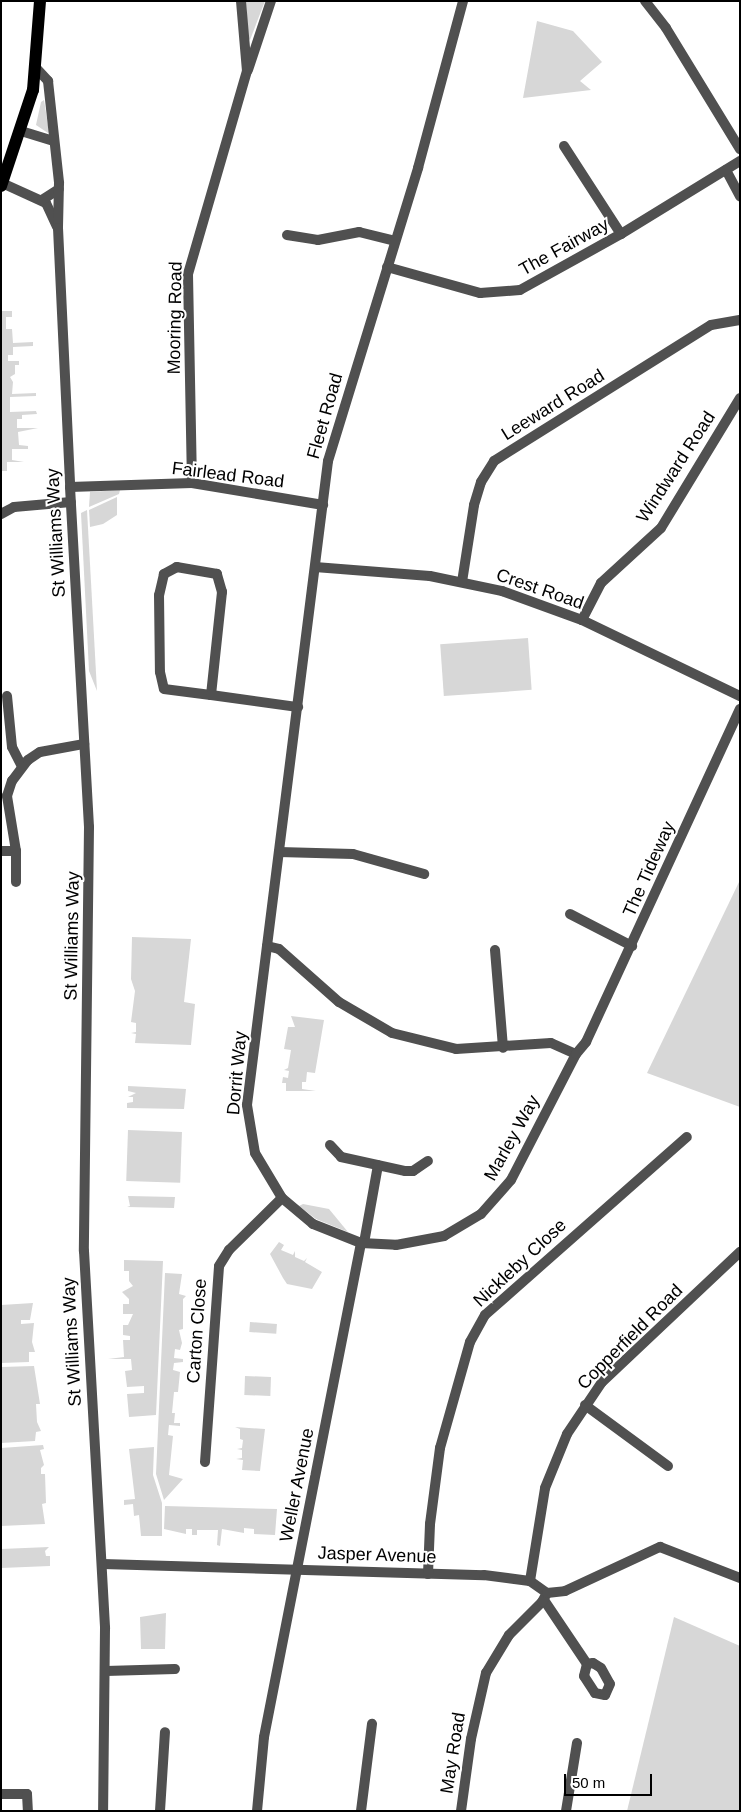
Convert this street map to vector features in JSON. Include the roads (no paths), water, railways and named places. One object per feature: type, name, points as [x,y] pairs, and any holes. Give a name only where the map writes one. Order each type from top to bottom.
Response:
[{"type":"main road","points":[[2,184],[22,132],[36,68],[40,1]]},
{"type":"street","name":"Mooring Road","points":[[241,1],[247,71]]},
{"type":"street","name":"Mooring Road","points":[[192,483],[188,274],[247,71],[271,1]]},
{"type":"street","name":"Fleet Road","points":[[280,852],[332,442],[418,168],[463,1]]},
{"type":"street","points":[[651,3],[740,149]]},
{"type":"street","name":"St Williams Way","points":[[36,68],[48,81],[59,189],[58,228],[70,502],[89,858],[84,1251],[103,1564],[106,1671],[103,1811]]},
{"type":"street","points":[[22,132],[54,141]]},
{"type":"street","points":[[564,146],[621,234]]},
{"type":"street","name":"The Fairway","points":[[387,267],[480,293],[520,290],[621,234],[740,161]]},
{"type":"street","points":[[726,170],[740,196]]},
{"type":"street","points":[[2,184],[42,200],[51,209],[58,228]]},
{"type":"street","points":[[42,200],[59,189]]},
{"type":"street","points":[[287,235],[318,240],[359,232],[395,241]]},
{"type":"street","name":"Leeward Road","points":[[462,582],[474,505],[481,482],[494,461],[711,325],[740,320]]},
{"type":"street","name":"Windward Road","points":[[582,620],[601,583],[661,528],[740,398]]},
{"type":"street","name":"Fairlead Road","points":[[70,487],[192,483],[323,505]]},
{"type":"street","points":[[1,514],[14,507],[70,502]]},
{"type":"street","points":[[211,695],[222,592],[216,574],[177,567],[164,574],[159,596],[160,672],[164,689],[298,707]]},
{"type":"street","name":"Crest Road","points":[[315,567],[462,582],[544,604],[582,620],[740,696]]},
{"type":"street","points":[[7,696],[12,747],[22,766]]},
{"type":"street","name":"The Tideway","points":[[586,1042],[740,709]]},
{"type":"street","points":[[16,882],[16,851],[7,796],[12,781],[22,766],[45,750],[84,744]]},
{"type":"street","points":[[1,851],[16,851]]},
{"type":"street","points":[[280,852],[353,854],[424,874]]},
{"type":"street","name":"Dorrit Way","points":[[280,852],[247,1114],[255,1153],[282,1198],[318,1227],[362,1243]]},
{"type":"street","points":[[570,914],[632,946]]},
{"type":"street","points":[[267,946],[278,948],[327,992],[384,1029],[445,1047],[503,1048],[551,1043],[576,1054]]},
{"type":"street","points":[[495,950],[503,1048]]},
{"type":"street","name":"Marley Way","points":[[362,1243],[396,1245],[434,1239],[481,1214],[514,1175],[576,1054],[586,1042]]},
{"type":"street","name":"Nickleby Close","points":[[428,1574],[430,1524],[440,1448],[470,1342],[485,1315],[688,1136]]},
{"type":"street","points":[[330,1145],[341,1157],[410,1171],[428,1161]]},
{"type":"street","name":"Weller Avenue","points":[[257,1811],[264,1734],[378,1165]]},
{"type":"street","name":"Carton Close","points":[[205,1462],[219,1266],[229,1250],[282,1198]]},
{"type":"street","name":"Copperfield Road","points":[[530,1581],[545,1488],[567,1434],[585,1405],[602,1382],[740,1252]]},
{"type":"street","points":[[585,1405],[668,1466]]},
{"type":"street","points":[[545,1597],[565,1590],[658,1547],[672,1549],[740,1578]]},
{"type":"street","name":"Jasper Avenue","points":[[103,1564],[510,1576],[530,1581]]},
{"type":"street","points":[[530,1581],[545,1597],[587,1664]]},
{"type":"street","name":"May Road","points":[[461,1811],[478,1700],[486,1673],[499,1648],[545,1597]]},
{"type":"street","points":[[106,1671],[176,1669]]},
{"type":"street","points":[[361,1811],[372,1724]]},
{"type":"street","points":[[160,1811],[165,1732]]},
{"type":"street","points":[[566,1811],[577,1743]]},
{"type":"street","points":[[1,1794],[27,1794],[28,1811]]}]
